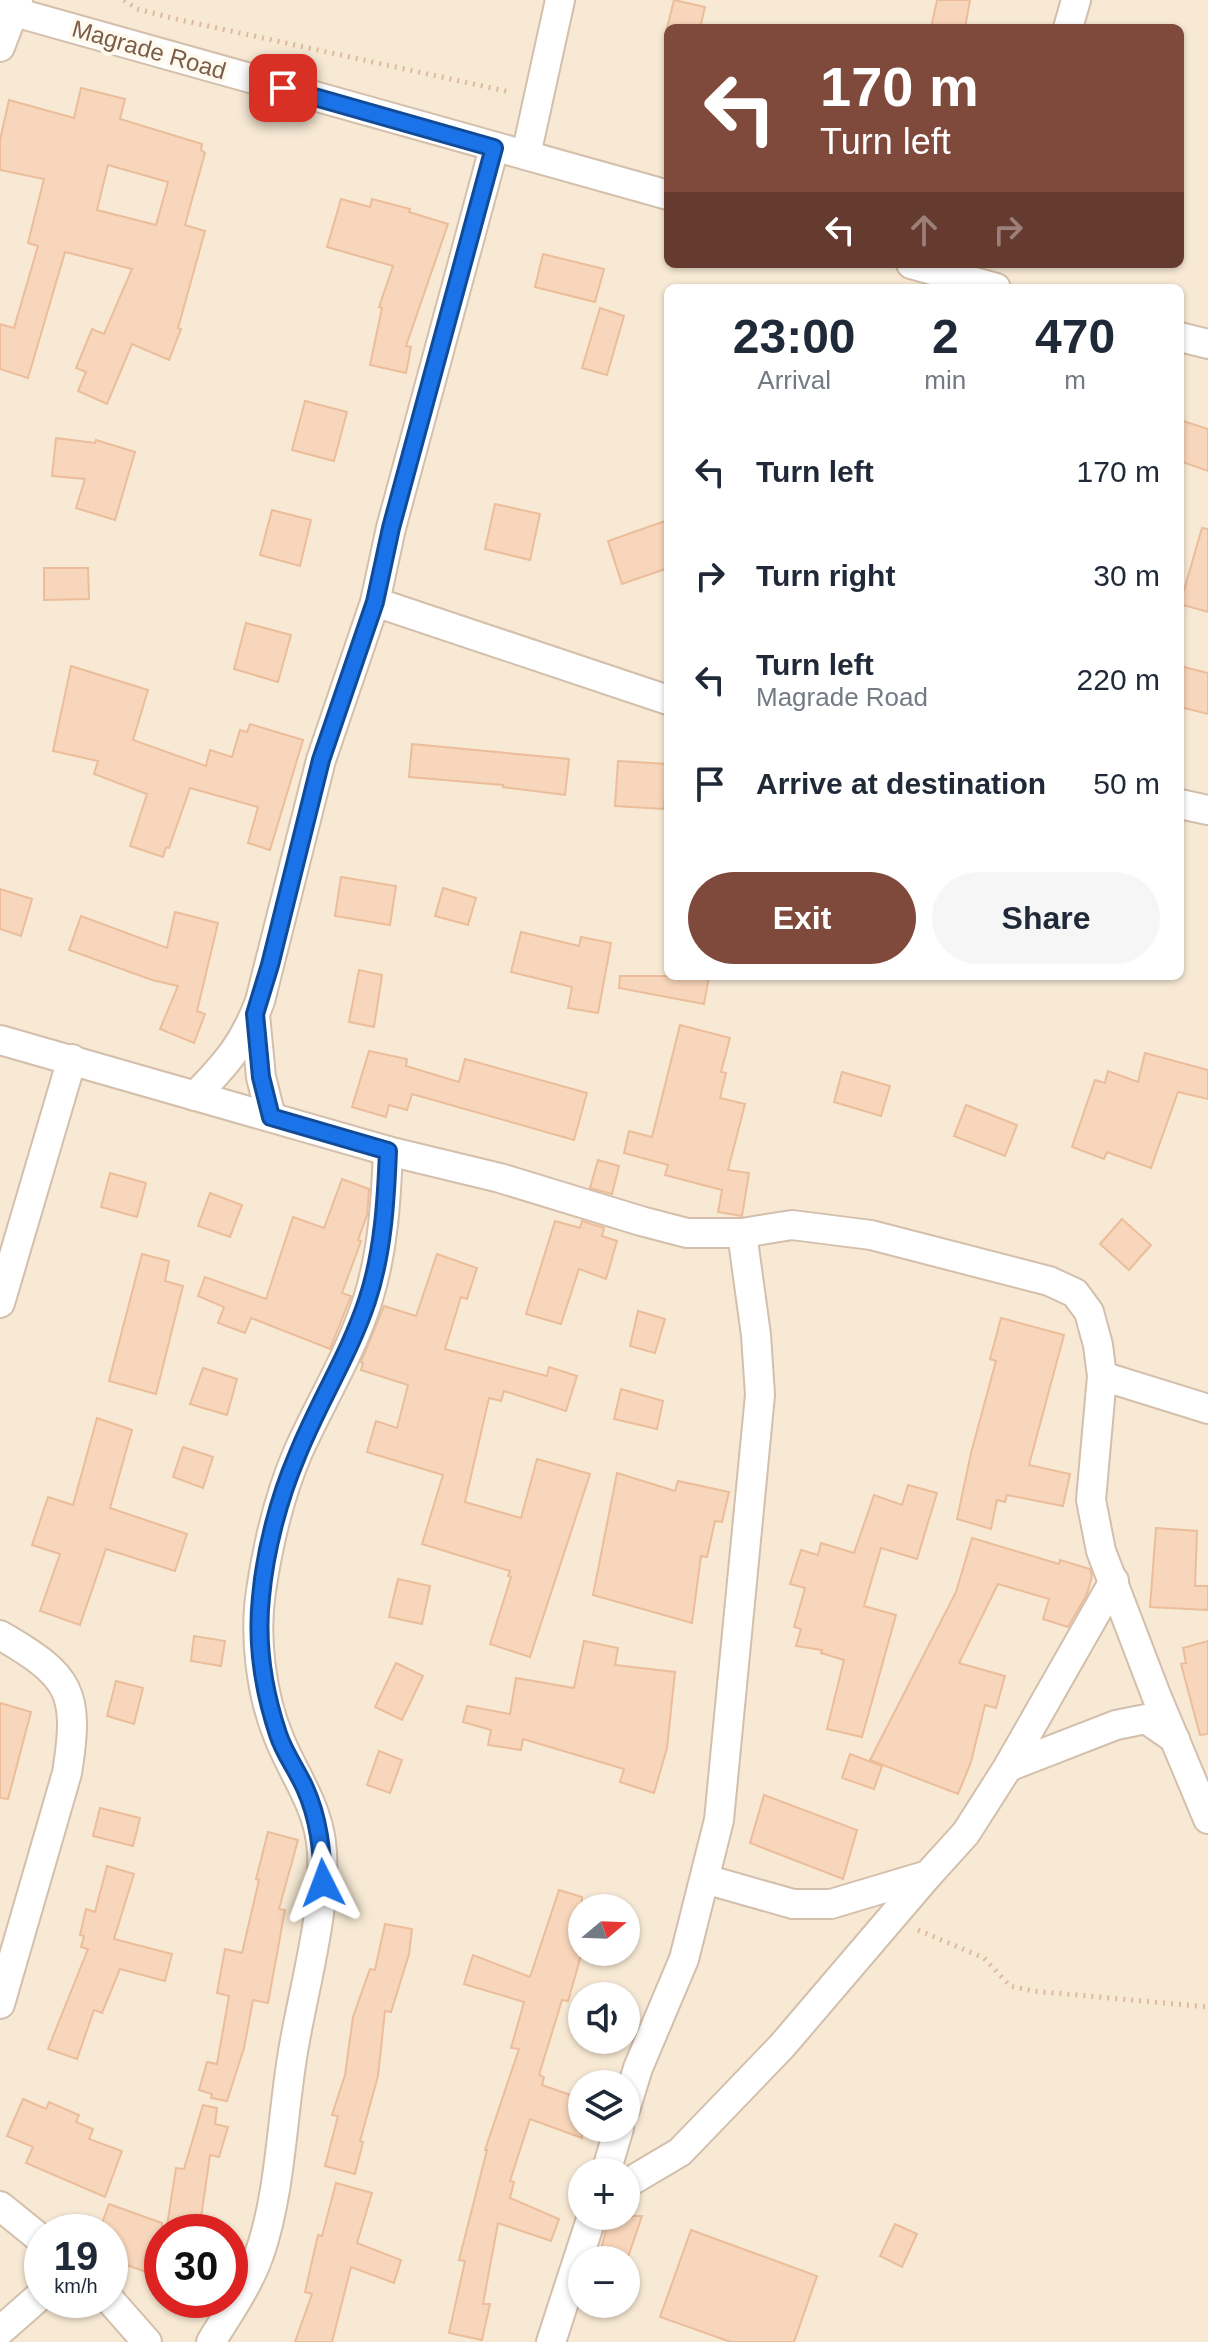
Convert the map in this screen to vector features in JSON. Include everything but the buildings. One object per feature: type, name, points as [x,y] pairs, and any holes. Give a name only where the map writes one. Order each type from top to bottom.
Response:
[{"type":"street","points":[[526,155],[560,0]]},
{"type":"street","points":[[1069,24],[1076,0]]},
{"type":"street","points":[[0,47],[10,7]]},
{"type":"street","name":"Magrade Road","points":[[10,7],[494,148],[664,194]]},
{"type":"street","points":[[195,1096],[239,1046],[255,1014],[321,760],[375,602],[391,528],[494,148]]},
{"type":"street","points":[[932,268],[995,280]]},
{"type":"street","points":[[1184,338],[1208,344]]},
{"type":"street","points":[[375,602],[664,699]]},
{"type":"street","points":[[1184,805],[1208,810]]},
{"type":"street","points":[[255,1014],[261,1077],[271,1117]]},
{"type":"street","points":[[0,1040],[687,1233],[742,1233],[792,1225],[871,1235],[1049,1281],[1075,1293],[1089,1312],[1102,1376],[1091,1500],[1101,1551],[1208,1819]]},
{"type":"street","points":[[0,1303],[72,1059]]},
{"type":"street","points":[[211,2342],[240,2296],[259,2255],[323,1883],[321,1839],[314,1815],[306,1790],[278,1737],[265,1686],[258,1640],[261,1592],[284,1490],[297,1455],[345,1359],[368,1299],[378,1261],[386,1205],[388,1151]]},
{"type":"street","points":[[637,2070],[684,1959],[719,1820],[760,1395],[756,1335],[742,1233]]},
{"type":"street","points":[[1102,1376],[1208,1409]]},
{"type":"street","points":[[640,2176],[680,2152],[782,2046],[966,1833],[1008,1767],[1114,1581]]},
{"type":"street","points":[[0,1635],[38,1657],[60,1679],[72,1707],[73,1735],[67,1773],[0,2004]]},
{"type":"street","points":[[1008,1767],[1116,1725],[1146,1719],[1175,1739]]},
{"type":"street","points":[[705,1879],[793,1904],[831,1904],[928,1875]]},
{"type":"street","points":[[0,2206],[24,2225]]},
{"type":"street","points":[[556,2340],[588,2230]]},
{"type":"street","points":[[0,2331],[24,2310]]},
{"type":"street","points":[[126,2318],[147,2342]]},
{"type":"path","points":[[124,0],[137,9],[176,19],[539,99]]},
{"type":"path","points":[[891,1919],[984,1958],[1010,1986],[1033,1991],[1208,2007]]},
{"type":"shaded area","points":[[0,0],[1208,0],[1208,2342],[0,2342]]},
{"type":"route","points":[[283,88],[494,148],[391,528],[375,602],[321,760],[255,1014],[261,1077],[271,1117],[388,1151],[386,1205],[378,1261],[368,1299],[345,1359],[297,1455],[280,1502],[261,1592],[258,1640],[265,1686],[278,1737],[306,1790],[314,1815],[321,1839],[323,1883]]}]
